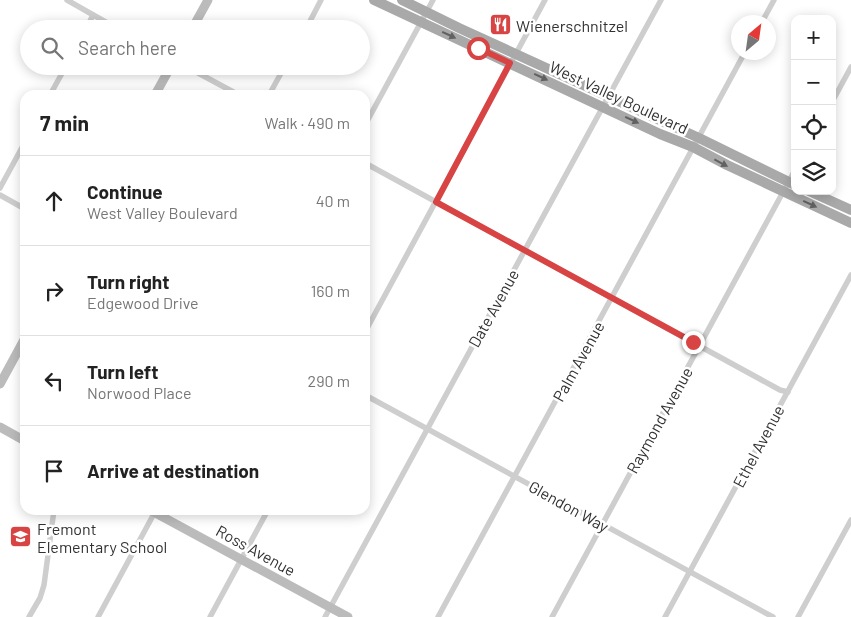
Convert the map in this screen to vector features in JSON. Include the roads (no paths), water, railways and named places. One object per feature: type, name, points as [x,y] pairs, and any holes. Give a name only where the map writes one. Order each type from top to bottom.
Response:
[{"type":"main road","name":"West Valley Boulevard","points":[[374,0],[421,22],[609,96],[696,143],[727,166],[851,223]]},
{"type":"main road","name":"West Valley Boulevard","points":[[402,0],[459,28],[603,107],[791,183]]},
{"type":"main road","points":[[818,195],[851,210]]},
{"type":"street","points":[[66,0],[102,20]]},
{"type":"street","points":[[197,20],[208,0]]},
{"type":"street","points":[[310,20],[320,0]]},
{"type":"street","points":[[370,117],[433,0]]},
{"type":"street","points":[[370,323],[545,0]]},
{"type":"street","name":"Date Avenue","points":[[325,617],[661,0]]},
{"type":"street","points":[[766,15],[774,0]]},
{"type":"street","points":[[90,20],[93,15]]},
{"type":"street","name":"Palm Avenue","points":[[438,617],[741,60]]},
{"type":"street","points":[[836,95],[851,67]]},
{"type":"street","points":[[53,90],[61,75]]},
{"type":"street","points":[[159,90],[166,75]]},
{"type":"street","points":[[202,75],[230,90]]},
{"type":"street","points":[[272,90],[280,75]]},
{"type":"street","points":[[0,188],[20,151]]},
{"type":"street","points":[[370,166],[780,390],[788,392]]},
{"type":"street","name":"Raymond Avenue","points":[[552,617],[783,192],[791,184]]},
{"type":"street","points":[[0,195],[20,206]]},
{"type":"street","name":"Ethel Avenue","points":[[665,617],[851,275]]},
{"type":"street","points":[[0,384],[20,347]]},
{"type":"street","name":"Glendon Way","points":[[370,398],[773,617]]},
{"type":"street","points":[[0,427],[20,438]]},
{"type":"street","points":[[29,617],[40,598],[44,585],[53,515]]},
{"type":"street","points":[[98,617],[152,515]]},
{"type":"street","name":"Ross Avenue","points":[[161,515],[348,617]]},
{"type":"street","points":[[210,617],[265,515]]},
{"type":"street","points":[[798,617],[851,520]]},
{"type":"place","name":"Wienerschnitzel","points":[[500,25]]},
{"type":"place","name":"Fremont Elementary School","points":[[21,537]]}]
